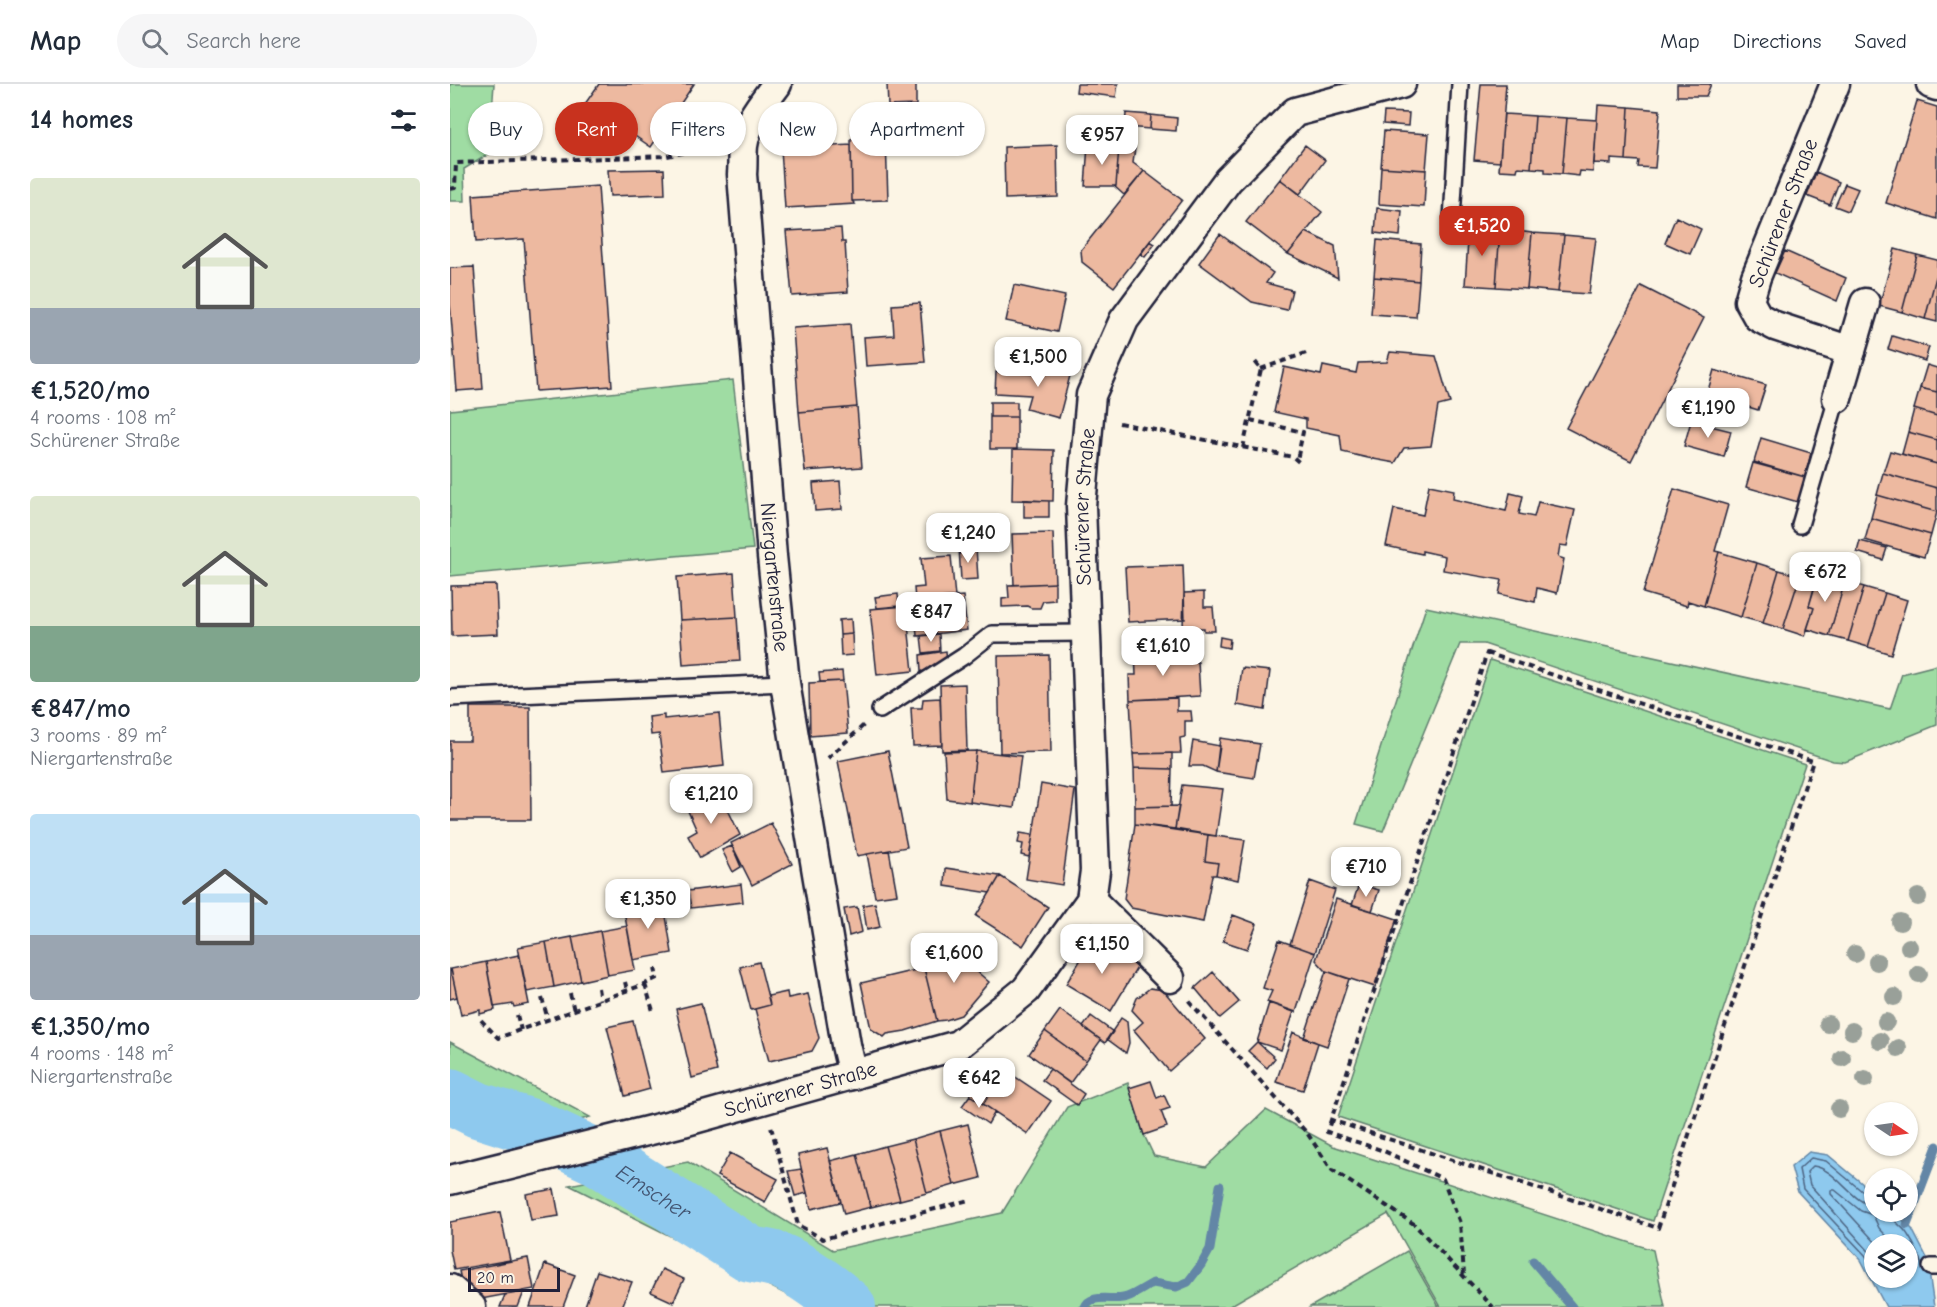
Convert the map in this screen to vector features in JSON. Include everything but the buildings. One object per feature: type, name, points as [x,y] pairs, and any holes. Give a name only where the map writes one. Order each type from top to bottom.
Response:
[{"type":"street","name":"Niergartenstraße","points":[[746,137],[757,112],[777,84]]},
{"type":"street","name":"Schürener Straße","points":[[450,1180],[763,1100],[957,1045],[1026,990],[1091,900],[1095,872],[1081,506],[1091,395],[1124,320],[1228,180],[1295,112],[1401,84]]},
{"type":"street","name":"Schürener Straße","points":[[1835,84],[1756,277],[1749,301],[1758,317],[1775,326],[1851,351]]},
{"type":"street","points":[[1930,84],[1937,86]]},
{"type":"street","name":"Niergartenstraße","points":[[743,156],[742,174],[771,545],[785,683],[853,1075]]},
{"type":"street","points":[[1837,398],[1865,303]]},
{"type":"street","points":[[1091,900],[1170,978]]},
{"type":"street","points":[[450,1289],[471,1307]]},
{"type":"lane","points":[[1450,236],[1460,84]]},
{"type":"lane","points":[[1800,525],[1837,398]]},
{"type":"lane","points":[[880,710],[964,656],[992,634],[1086,633]]},
{"type":"lane","points":[[450,698],[785,683]]},
{"type":"path","points":[[450,189],[455,189],[456,163],[668,156]]},
{"type":"path","points":[[1262,369],[1306,353]]},
{"type":"path","points":[[1253,359],[1262,369]]},
{"type":"path","points":[[1243,447],[1262,369]]},
{"type":"path","points":[[1089,417],[1293,457],[1299,463],[1303,432],[1250,420]]},
{"type":"path","points":[[1331,1120],[1658,1228],[1813,761],[1487,653],[1331,1120],[1327,1132],[1384,1151],[1443,1179],[1460,1223],[1464,1274]]},
{"type":"path","points":[[481,1020],[498,1038],[645,984],[657,978],[655,968]]},
{"type":"path","points":[[1170,978],[1307,1133],[1332,1170],[1414,1224],[1493,1307]]},
{"type":"path","points":[[625,982],[627,990]]},
{"type":"path","points":[[645,984],[653,1011]]},
{"type":"path","points":[[598,988],[600,1000]]},
{"type":"path","points":[[570,993],[574,1011]]},
{"type":"path","points":[[542,998],[548,1020]]},
{"type":"path","points":[[517,1015],[521,1029]]},
{"type":"path","points":[[763,1100],[798,1225],[823,1239],[969,1200]]},
{"type":"green space","points":[[450,84],[494,84],[493,102],[468,102],[468,156],[486,156],[464,169],[465,201],[450,201]]},
{"type":"green space","points":[[733,380],[753,549],[450,576],[450,410]]},
{"type":"green space","points":[[1426,607],[1890,709],[1902,674],[1937,665],[1937,725],[1845,762],[1833,761],[1484,644],[1460,644],[1383,831],[1356,824]]},
{"type":"green space","points":[[1490,660],[1805,764],[1653,1221],[1338,1117]]},
{"type":"green space","points":[[450,1042],[590,1117],[530,1135],[450,1103]]},
{"type":"green space","points":[[1128,1083],[1144,1135],[1154,1156],[1206,1167],[1266,1110],[1333,1146],[1653,1250],[1665,1307],[1441,1307],[1388,1214],[1228,1307],[811,1307],[569,1185],[688,1162],[833,1250],[1002,1213],[1067,1107]]},
{"type":"green space","points":[[1407,1251],[1439,1307],[1310,1307]]},
{"type":"water","points":[[1809,1152],[1828,1155],[1864,1185],[1864,1222],[1905,1222],[1915,1234],[1864,1234],[1864,1266],[1798,1192],[1791,1167]]},
{"type":"water","points":[[1918,1241],[1927,1258],[1934,1307],[1886,1307],[1876,1288],[1918,1288]]},
{"type":"waterway","name":"Emscher","points":[[450,1096],[478,1110],[532,1127],[599,1158],[750,1254],[778,1260],[805,1274],[848,1307]]},
{"type":"waterway","points":[[1907,1225],[1937,1146]]},
{"type":"waterway","points":[[1085,1307],[1092,1300],[1127,1297],[1153,1283],[1176,1287],[1188,1282],[1210,1249],[1220,1186]]},
{"type":"waterway","points":[[1533,1261],[1572,1307]]}]
